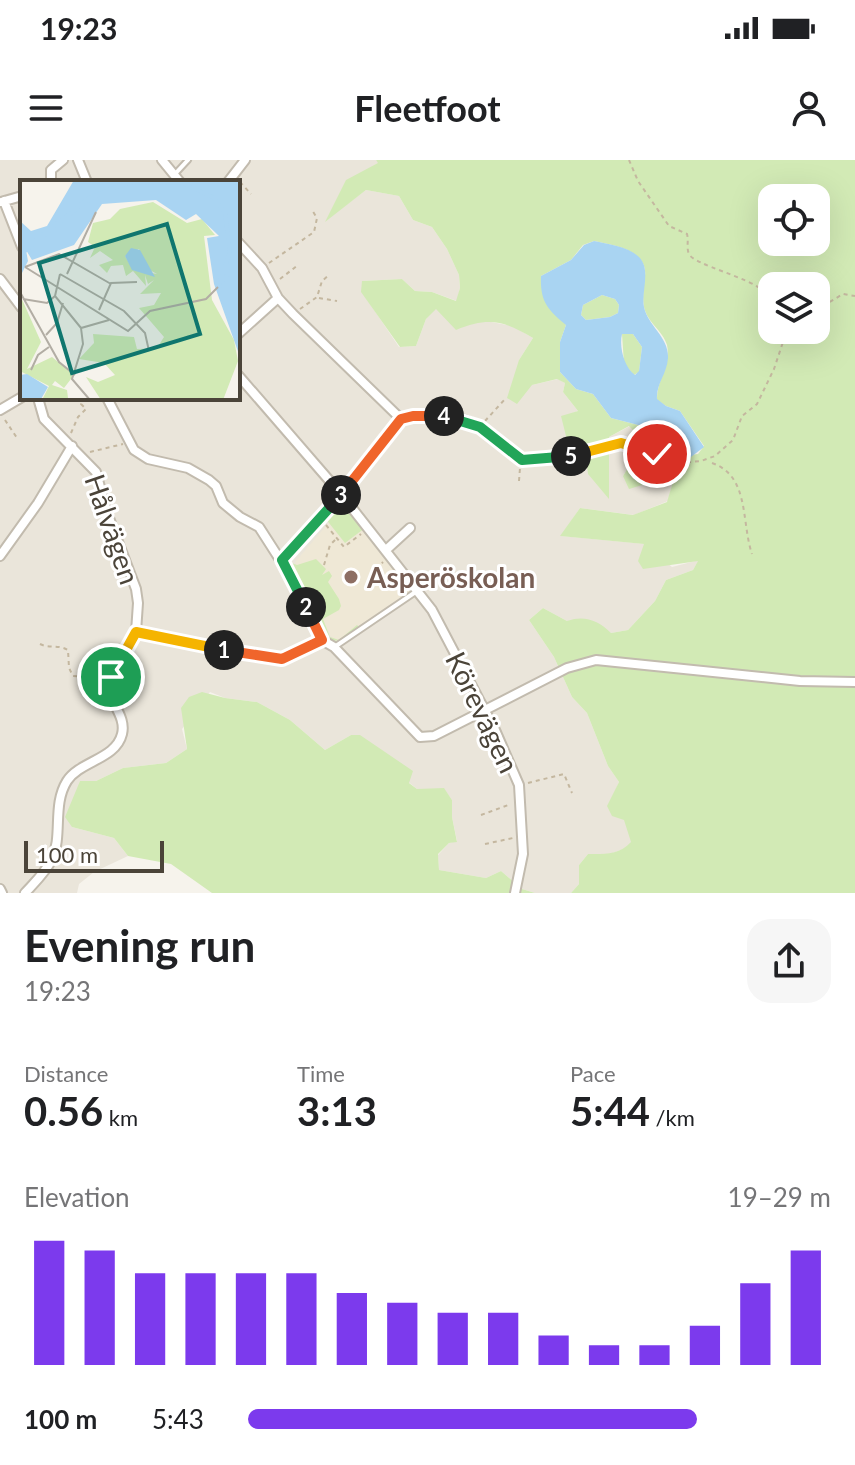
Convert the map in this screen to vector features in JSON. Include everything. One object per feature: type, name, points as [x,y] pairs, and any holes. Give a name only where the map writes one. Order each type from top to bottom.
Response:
[{"type":"street","points":[[51,180],[51,170],[63,160]]},
{"type":"street","points":[[78,160],[86,180]]},
{"type":"street","points":[[162,160],[178,178]]},
{"type":"street","points":[[231,179],[245,160]]},
{"type":"street","points":[[2,202],[20,242]]},
{"type":"street","points":[[240,244],[262,268],[278,298],[401,419]]},
{"type":"street","points":[[0,279],[20,305]]},
{"type":"street","points":[[240,332],[278,298]]},
{"type":"street","name":"Körevägen","points":[[240,377],[341,494],[432,610],[485,710],[519,785],[523,854],[515,893]]},
{"type":"street","points":[[0,411],[20,398]]},
{"type":"street","name":"Hålvägen","points":[[39,400],[44,419],[96,472],[106,510],[136,589],[136,632]]},
{"type":"street","points":[[108,400],[134,450],[148,459],[188,468],[209,480],[216,486],[223,503],[259,527],[282,560],[322,640],[334,647],[420,737],[434,736],[567,668],[596,660],[800,681],[855,682]]},
{"type":"street","points":[[282,560],[341,494],[401,419],[437,415],[459,419],[480,427],[527,461],[563,458]]},
{"type":"street","points":[[0,556],[38,503],[69,444]]},
{"type":"street","points":[[388,552],[410,528]]},
{"type":"street","points":[[25,893],[53,855],[58,807],[68,780],[110,751],[121,738],[123,724],[109,689],[111,675],[136,632],[274,659],[285,658],[322,640]]},
{"type":"lane","points":[[178,178],[188,160]]},
{"type":"lane","points":[[334,647],[417,591]]},
{"type":"path","points":[[629,160],[638,181],[669,226],[687,234],[689,253],[693,259],[739,276],[758,288]]},
{"type":"path","points":[[240,186],[251,194]]},
{"type":"path","points":[[262,268],[314,232],[317,218],[312,210]]},
{"type":"path","points":[[271,285],[298,265]]},
{"type":"path","points":[[293,314],[317,297],[322,281],[329,275]]},
{"type":"path","points":[[830,302],[843,294],[855,296]]},
{"type":"path","points":[[317,297],[337,301]]},
{"type":"path","points":[[563,458],[621,443],[680,463],[715,456],[733,440],[742,416],[757,404],[782,344]]},
{"type":"path","points":[[480,427],[506,398]]},
{"type":"path","points":[[69,444],[78,417],[86,409],[81,404],[85,400]]},
{"type":"path","points":[[0,411],[17,438]]},
{"type":"path","points":[[81,454],[129,442]]},
{"type":"path","points":[[519,458],[519,481]]},
{"type":"path","points":[[712,463],[728,471],[740,489],[744,526],[752,554]]},
{"type":"path","points":[[320,518],[344,547],[368,528]]},
{"type":"path","points":[[324,565],[330,545],[337,538]]},
{"type":"path","points":[[371,575],[388,552]]},
{"type":"path","points":[[40,644],[48,647],[59,645],[68,650],[69,668],[73,676],[98,679],[111,675]]},
{"type":"path","points":[[519,785],[562,774],[572,793]]},
{"type":"path","points":[[481,815],[520,801]]},
{"type":"path","points":[[485,844],[522,836]]},
{"type":"shaded area","points":[[0,160],[376,160],[379,163],[326,220],[366,190],[399,196],[413,220],[432,227],[459,275],[457,301],[432,292],[415,291],[402,279],[362,281],[362,292],[399,347],[416,346],[426,319],[436,308],[513,326],[533,338],[519,360],[532,385],[558,379],[565,383],[563,392],[578,411],[566,416],[568,444],[584,440],[589,474],[609,497],[609,437],[630,426],[644,441],[623,476],[675,474],[668,501],[634,515],[580,508],[561,536],[645,544],[672,567],[699,560],[693,570],[666,580],[655,601],[628,630],[611,633],[567,621],[543,608],[529,620],[554,657],[572,697],[587,713],[608,766],[619,782],[616,789],[632,843],[610,854],[588,854],[579,865],[579,884],[571,893],[535,893],[522,889],[501,871],[486,878],[439,870],[438,855],[449,843],[457,841],[452,800],[444,789],[417,789],[351,735],[325,750],[290,720],[257,702],[225,698],[210,692],[182,729],[187,749],[166,763],[123,768],[96,781],[80,781],[72,827],[114,838],[128,856],[94,872],[79,884],[77,893],[0,893]]},
{"type":"shaded area","name":"Asperöskolan","points":[[344,505],[411,592],[338,643],[330,636],[295,562]]},
{"type":"green space","points":[[376,160],[855,160],[855,893],[571,893],[579,884],[579,865],[588,854],[617,852],[631,842],[624,820],[612,816],[607,806],[619,782],[608,766],[587,713],[572,697],[554,657],[529,620],[543,608],[567,621],[590,620],[611,633],[628,630],[655,601],[666,580],[693,570],[698,561],[643,569],[638,561],[644,544],[560,536],[580,508],[633,515],[667,502],[675,475],[629,489],[623,476],[644,441],[629,426],[609,437],[609,499],[588,474],[584,441],[568,444],[561,416],[578,411],[563,392],[565,383],[557,379],[532,385],[517,404],[507,398],[519,360],[533,338],[513,327],[487,322],[456,330],[436,309],[426,319],[416,346],[400,347],[361,292],[362,281],[402,279],[415,291],[432,292],[456,301],[460,288],[459,275],[432,227],[413,220],[399,196],[366,190],[325,222],[346,180],[378,163]],"holes":[[[594,241],[628,250],[641,260],[645,276],[644,307],[662,335],[668,352],[657,400],[680,411],[704,446],[698,454],[676,457],[654,439],[646,427],[611,418],[593,394],[576,389],[560,372],[560,342],[566,325],[541,276],[571,260],[583,245]]]},
{"type":"green space","points":[[602,295],[615,299],[619,305],[618,313],[586,320],[581,315],[583,305]]},
{"type":"green space","points":[[622,334],[633,334],[642,347],[639,372],[634,375],[624,364]]},
{"type":"green space","points":[[342,500],[365,528],[345,543],[325,518]]},
{"type":"green space","points":[[290,555],[289,562],[297,565],[316,559],[326,569],[322,575],[329,571],[332,576],[328,582],[341,606],[323,619],[330,637],[339,640],[325,638],[287,564]]},
{"type":"green space","points":[[357,625],[359,627],[347,636],[339,640]]},
{"type":"green space","points":[[202,692],[257,702],[290,720],[325,750],[351,735],[360,735],[413,771],[409,783],[417,789],[444,788],[452,800],[457,842],[449,843],[438,854],[439,870],[486,878],[501,871],[522,889],[535,893],[212,893],[171,864],[128,856],[114,838],[72,827],[65,817],[80,781],[96,781],[123,768],[166,763],[187,749],[181,708],[189,697]]},
{"type":"water","points":[[594,241],[618,246],[636,254],[643,263],[644,307],[665,344],[668,358],[657,399],[680,411],[704,447],[687,460],[664,448],[646,427],[611,418],[593,394],[576,389],[560,372],[560,342],[566,325],[546,304],[541,276],[571,260],[584,245]],"holes":[[[602,295],[615,299],[619,305],[618,313],[586,320],[581,315],[583,305]],[[622,334],[633,334],[642,347],[639,371],[635,375],[623,356]]]},
{"type":"place","name":"Asperöskolan","points":[[351,577]]},
{"type":"route","points":[[111,677],[136,632],[274,659],[285,658],[322,640],[282,560],[337,500],[405,417],[437,415],[459,419],[480,427],[517,457],[527,461],[563,458],[621,443],[657,454]]}]
